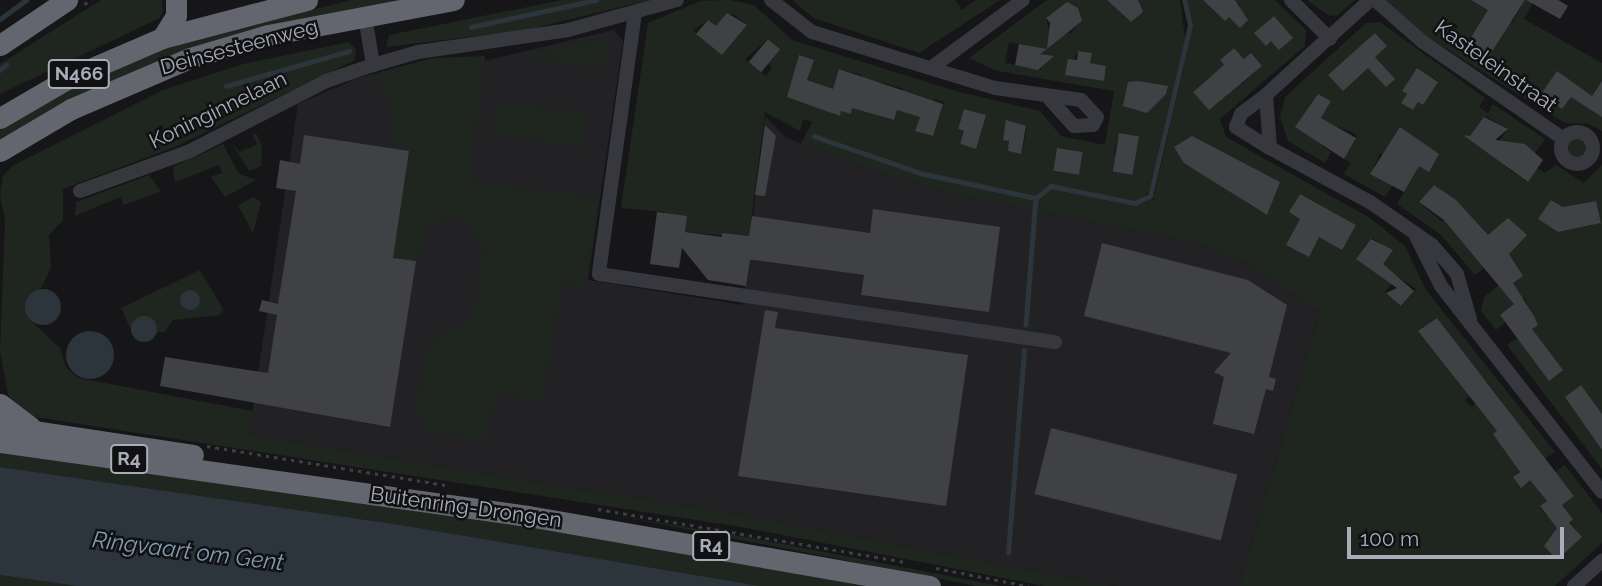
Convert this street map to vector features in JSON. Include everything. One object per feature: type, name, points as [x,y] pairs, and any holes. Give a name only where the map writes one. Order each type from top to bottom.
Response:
[{"type":"highway","points":[[0,44],[67,0]]},
{"type":"highway","points":[[162,38],[177,16],[176,0]]},
{"type":"highway","name":"Deinsesteenweg","points":[[0,118],[67,79],[162,38],[307,0]]},
{"type":"highway","name":"Deinsesteenweg","points":[[0,151],[71,109],[153,71],[268,35],[454,0]]},
{"type":"highway","points":[[0,404],[34,430]]},
{"type":"highway","points":[[0,426],[222,460],[258,477]]},
{"type":"highway","name":"Buitenring-Drongen","points":[[0,442],[258,477],[733,549],[930,586]]},
{"type":"street","name":"Koninginnelaan","points":[[80,191],[188,152],[326,81],[373,65],[418,52],[568,30],[677,0]]},
{"type":"street","points":[[771,0],[812,32],[995,89],[1050,99]]},
{"type":"street","points":[[930,68],[1023,0]]},
{"type":"street","points":[[1291,0],[1330,39]]},
{"type":"street","points":[[1370,0],[1330,39],[1241,114],[1236,127],[1370,202],[1432,245],[1457,274],[1470,320]]},
{"type":"street","name":"Kasteleinstraat","points":[[1375,0],[1423,42],[1562,138]]},
{"type":"street","points":[[635,13],[599,274],[1055,342]]},
{"type":"street","points":[[365,16],[373,65]]},
{"type":"street","points":[[1266,95],[1270,148]]},
{"type":"street","points":[[1415,234],[1441,286],[1602,492]]},
{"type":"street","points":[[1574,586],[1602,561]]},
{"type":"shaded area","points":[[101,0],[162,0],[163,10],[160,18],[0,94],[0,64]]},
{"type":"shaded area","points":[[352,0],[409,0],[274,26],[0,141],[0,127],[68,88],[169,45]]},
{"type":"shaded area","points":[[562,0],[649,0],[526,30],[386,47],[389,35]]},
{"type":"shaded area","points":[[729,0],[754,5],[792,40],[959,92],[1040,111],[1061,136],[1105,145],[1114,91],[997,71],[969,58],[1047,0],[1107,0],[1131,22],[1143,12],[1134,0],[1180,0],[1185,38],[1149,191],[1144,197],[1153,200],[1193,26],[1187,0],[1213,0],[1209,6],[1225,21],[1240,6],[1235,0],[1275,0],[1306,30],[1305,46],[1220,119],[1226,137],[1370,218],[1405,246],[1426,290],[1555,452],[1545,459],[1514,463],[1520,471],[1513,477],[1520,487],[1533,477],[1539,484],[1565,465],[1602,513],[1602,543],[1555,586],[1239,586],[1320,312],[1247,263],[1196,243],[958,195],[880,173],[801,144],[812,122],[803,119],[800,131],[765,112],[749,238],[685,232],[664,212],[621,208],[648,23],[700,1]],"holes":[[[1066,3],[1078,9],[1081,21],[1071,33],[1049,31],[1046,18]],[[733,14],[747,25],[722,55],[693,30],[708,20],[716,26]],[[768,39],[780,49],[768,64],[772,68],[766,76],[745,59]],[[1009,42],[1040,48],[1041,70],[1005,63]],[[1234,48],[1244,59],[1262,66],[1242,84],[1220,60]],[[1078,51],[1092,53],[1090,63],[1106,66],[1104,81],[1066,75]],[[799,56],[813,60],[807,80],[814,83],[789,90]],[[839,69],[862,75],[851,113],[841,111],[839,116],[829,112]],[[1212,76],[1228,95],[1208,109],[1193,91]],[[881,82],[903,89],[893,120],[871,113]],[[935,99],[944,102],[933,136],[916,131],[920,117]],[[964,109],[985,115],[976,149],[960,144],[964,131],[958,129]],[[1006,121],[1027,128],[1021,153],[1008,151],[1011,141]],[[1120,133],[1138,136],[1133,175],[1114,152]],[[1058,148],[1082,152],[1079,174],[1054,171]],[[1262,172],[1279,182],[1267,215],[1245,202]],[[1300,194],[1319,204],[1308,223],[1289,212]],[[1333,212],[1356,225],[1346,243],[1321,238]],[[1372,238],[1392,251],[1357,259]],[[1398,277],[1416,289],[1402,306],[1385,292]],[[1437,318],[1450,335],[1433,349],[1418,331]],[[1487,382],[1501,401],[1484,413],[1476,403],[1471,407],[1465,400]],[[1559,477],[1574,495],[1562,505],[1566,510],[1546,515],[1540,507],[1547,501],[1540,492]],[[1570,515],[1573,519],[1569,523],[1582,537],[1557,560],[1544,546]]]},
{"type":"shaded area","points":[[792,0],[955,0],[962,10],[976,0],[1000,0],[919,53],[814,18]]},
{"type":"shaded area","points":[[1307,0],[1355,0],[1338,15],[1329,16]]},
{"type":"shaded area","points":[[1384,0],[1471,0],[1491,11],[1468,44],[1507,21],[1512,23],[1525,0],[1535,0],[1524,19],[1602,63],[1602,91],[1597,88],[1585,106],[1602,117],[1602,131],[1589,124],[1565,123],[1425,35]],"holes":[[[1557,72],[1578,86],[1562,109],[1541,94]]]},
{"type":"shaded area","points":[[1380,22],[1485,98],[1479,107],[1488,113],[1493,104],[1545,139],[1535,153],[1525,144],[1506,167],[1527,182],[1537,168],[1545,173],[1556,165],[1584,183],[1602,165],[1602,469],[1507,345],[1537,325],[1524,297],[1500,315],[1505,322],[1496,330],[1481,311],[1484,297],[1499,285],[1504,290],[1522,276],[1512,258],[1504,252],[1475,275],[1441,235],[1397,204],[1417,169],[1380,153],[1371,174],[1393,185],[1385,197],[1344,174],[1351,163],[1344,159],[1357,136],[1352,132],[1335,126],[1323,147],[1331,152],[1325,163],[1288,141],[1280,117],[1285,97],[1366,23]],"holes":[[[1417,68],[1438,81],[1423,105],[1418,102],[1413,110],[1402,103],[1407,94],[1402,91]],[[1318,94],[1331,101],[1311,136],[1296,127]],[[1486,116],[1508,129],[1491,152],[1469,138]],[[1434,185],[1459,203],[1442,222],[1419,202]],[[1551,200],[1563,207],[1596,201],[1601,223],[1558,232],[1542,214]]]},
{"type":"shaded area","points":[[614,30],[623,41],[588,280],[743,305],[765,116],[784,136],[880,173],[958,195],[1196,243],[1247,263],[1320,312],[1239,586],[1116,586],[737,514],[249,435],[298,104],[358,78],[433,58],[475,63]]},
{"type":"shaded area","points":[[607,39],[605,68],[521,56]]},
{"type":"shaded area","points":[[349,42],[356,50],[355,60],[177,146],[63,189],[63,220],[49,235],[51,268],[41,288],[30,294],[31,321],[60,348],[66,367],[78,378],[253,411],[249,435],[737,514],[1116,586],[1044,586],[741,527],[35,417],[17,404],[8,395],[0,351],[5,221],[0,194],[3,176],[12,166],[163,90],[243,64]]},
{"type":"shaded area","points":[[485,56],[469,181],[599,198],[585,287],[562,283],[543,399],[495,395],[486,441],[427,431],[417,410],[422,365],[434,341],[464,322],[475,305],[484,248],[465,218],[430,223],[416,261],[393,258],[409,152],[393,149],[394,118],[377,73],[433,58]]},
{"type":"shaded area","points":[[496,102],[588,113],[584,146],[492,135]]},
{"type":"shaded area","points":[[256,133],[262,146],[261,166],[249,171],[232,144],[240,152],[257,144],[252,135]]},
{"type":"shaded area","points":[[1574,138],[1582,138],[1588,148],[1582,158],[1574,158],[1568,152],[1568,144]]},
{"type":"shaded area","points":[[223,144],[239,174],[256,180],[225,197],[211,177],[222,173],[219,165],[175,182],[173,167]]},
{"type":"shaded area","points":[[149,175],[161,191],[124,205],[120,197],[75,216],[76,202]]},
{"type":"shaded area","points":[[254,197],[261,202],[253,233],[238,205]]},
{"type":"shaded area","points":[[200,270],[223,309],[220,315],[173,320],[165,332],[156,332],[156,324],[143,316],[133,322],[131,330],[121,308]]},
{"type":"shaded area","points":[[0,452],[408,508],[729,558],[875,586],[760,586],[401,525],[0,467]]},
{"type":"shaded area","points":[[624,517],[746,537],[1001,586],[976,586]]},
{"type":"shaded area","points":[[0,575],[77,586],[0,586]]},
{"type":"water","points":[[43,289],[56,294],[61,307],[56,320],[43,325],[30,320],[25,307],[30,294]]},
{"type":"water","points":[[190,290],[197,293],[200,300],[197,307],[190,310],[183,307],[180,300],[183,293]]},
{"type":"water","points":[[144,316],[153,320],[157,329],[153,338],[144,342],[135,338],[131,329],[135,320]]},
{"type":"water","points":[[90,331],[107,338],[114,355],[107,372],[90,379],[73,372],[66,355],[73,338]]},
{"type":"water","name":"Ringvaart om Gent","points":[[0,467],[401,525],[760,586],[77,586],[0,575]]},
{"type":"building","points":[[1107,0],[1138,0],[1143,12],[1131,22]]},
{"type":"building","points":[[1203,0],[1235,0],[1248,20],[1240,28],[1229,17],[1225,21]]},
{"type":"building","points":[[1471,0],[1525,0],[1489,56],[1467,44],[1488,10]]},
{"type":"building","points":[[1526,0],[1558,0],[1568,6],[1560,19]]},
{"type":"building","points":[[1067,2],[1078,8],[1082,21],[1047,49],[1050,23],[1046,18]]},
{"type":"building","points":[[727,13],[747,25],[722,55],[696,34],[708,20],[716,26]]},
{"type":"building","points":[[1274,16],[1293,38],[1279,50],[1271,41],[1266,46],[1254,33]]},
{"type":"building","points":[[1375,33],[1387,46],[1375,57],[1395,79],[1386,87],[1368,68],[1343,91],[1328,75]]},
{"type":"building","points":[[768,39],[780,49],[761,72],[749,62]]},
{"type":"building","points":[[1019,44],[1047,49],[1040,54],[1054,56],[1038,70],[1015,65]]},
{"type":"building","points":[[1234,48],[1244,59],[1251,53],[1262,66],[1209,110],[1193,92],[1224,65],[1220,60]]},
{"type":"building","points":[[1078,51],[1092,53],[1090,63],[1106,66],[1104,81],[1065,75],[1068,59],[1077,60]]},
{"type":"building","points":[[799,55],[814,60],[807,80],[833,89],[839,69],[943,104],[933,136],[915,131],[920,117],[897,110],[894,120],[852,108],[851,114],[841,111],[840,116],[787,97]]},
{"type":"building","points":[[1417,68],[1438,82],[1423,105],[1418,102],[1413,110],[1401,103],[1407,94],[1402,91]]},
{"type":"building","points":[[1557,71],[1592,96],[1602,81],[1602,117],[1571,97],[1562,109],[1541,94]]},
{"type":"building","points":[[1128,82],[1168,86],[1166,94],[1147,113],[1123,106]]},
{"type":"building","points":[[1318,94],[1331,101],[1321,118],[1356,138],[1344,159],[1295,127]]},
{"type":"building","points":[[964,109],[986,115],[976,149],[960,144],[964,131],[958,129]]},
{"type":"building","points":[[1484,117],[1508,129],[1495,140],[1525,144],[1543,160],[1528,182],[1463,135],[1470,136]]},
{"type":"building","points":[[1006,120],[1026,126],[1021,154],[1008,151],[1009,141],[1003,140]]},
{"type":"building","points":[[765,125],[776,136],[765,196],[755,195]]},
{"type":"building","points":[[1400,127],[1439,154],[1429,172],[1419,166],[1404,192],[1370,174]]},
{"type":"building","points":[[1119,133],[1139,136],[1133,175],[1113,172]]},
{"type":"building","points":[[304,135],[409,151],[393,258],[416,261],[390,427],[160,386],[165,357],[268,373],[277,315],[259,311],[262,300],[278,304],[296,191],[276,188],[280,160],[300,164]]},
{"type":"building","points":[[1192,136],[1280,182],[1267,215],[1184,163],[1174,147]]},
{"type":"building","points":[[1057,148],[1083,152],[1079,175],[1053,171]]},
{"type":"building","points":[[1434,185],[1456,200],[1488,235],[1508,218],[1527,235],[1509,254],[1523,276],[1513,283],[1538,325],[1532,329],[1563,370],[1549,381],[1500,315],[1514,304],[1444,220],[1419,202]]},
{"type":"building","points":[[1300,194],[1356,225],[1342,250],[1319,237],[1309,257],[1286,245],[1300,219],[1289,212]]},
{"type":"building","points":[[1551,200],[1563,207],[1596,201],[1601,223],[1558,232],[1538,219]]},
{"type":"building","points":[[873,209],[1000,227],[989,312],[861,295],[864,275],[754,260],[750,260],[746,286],[708,280],[682,248],[679,268],[650,264],[657,212],[687,216],[685,232],[722,237],[722,233],[749,236],[752,216],[870,233]]},
{"type":"building","points":[[1371,239],[1393,250],[1383,264],[1414,291],[1401,306],[1386,293],[1397,288],[1356,259]]},
{"type":"building","points":[[1102,243],[1248,280],[1287,305],[1269,377],[1276,379],[1273,391],[1266,389],[1254,434],[1213,424],[1224,377],[1214,372],[1231,353],[1084,316]]},
{"type":"building","points":[[765,310],[778,312],[775,328],[968,355],[946,506],[738,476]]},
{"type":"building","points":[[1437,318],[1574,496],[1562,505],[1573,519],[1569,523],[1582,537],[1557,560],[1544,546],[1557,528],[1540,506],[1547,501],[1530,480],[1521,488],[1513,477],[1520,472],[1493,434],[1497,431],[1418,331]]},
{"type":"building","points":[[1581,385],[1602,414],[1602,450],[1565,397]]},
{"type":"building","points":[[1051,428],[1237,474],[1221,540],[1035,494]]},
{"type":"waterway","points":[[0,19],[26,0]]},
{"type":"waterway","points":[[471,27],[596,0]]},
{"type":"waterway","points":[[1036,198],[1051,186],[1135,203],[1150,196],[1190,25],[1184,0]]},
{"type":"waterway","points":[[226,86],[349,51]]},
{"type":"waterway","points":[[0,70],[6,65]]},
{"type":"waterway","points":[[814,136],[920,173],[1036,198],[1026,325]]},
{"type":"waterway","points":[[1008,553],[1024,351]]}]
